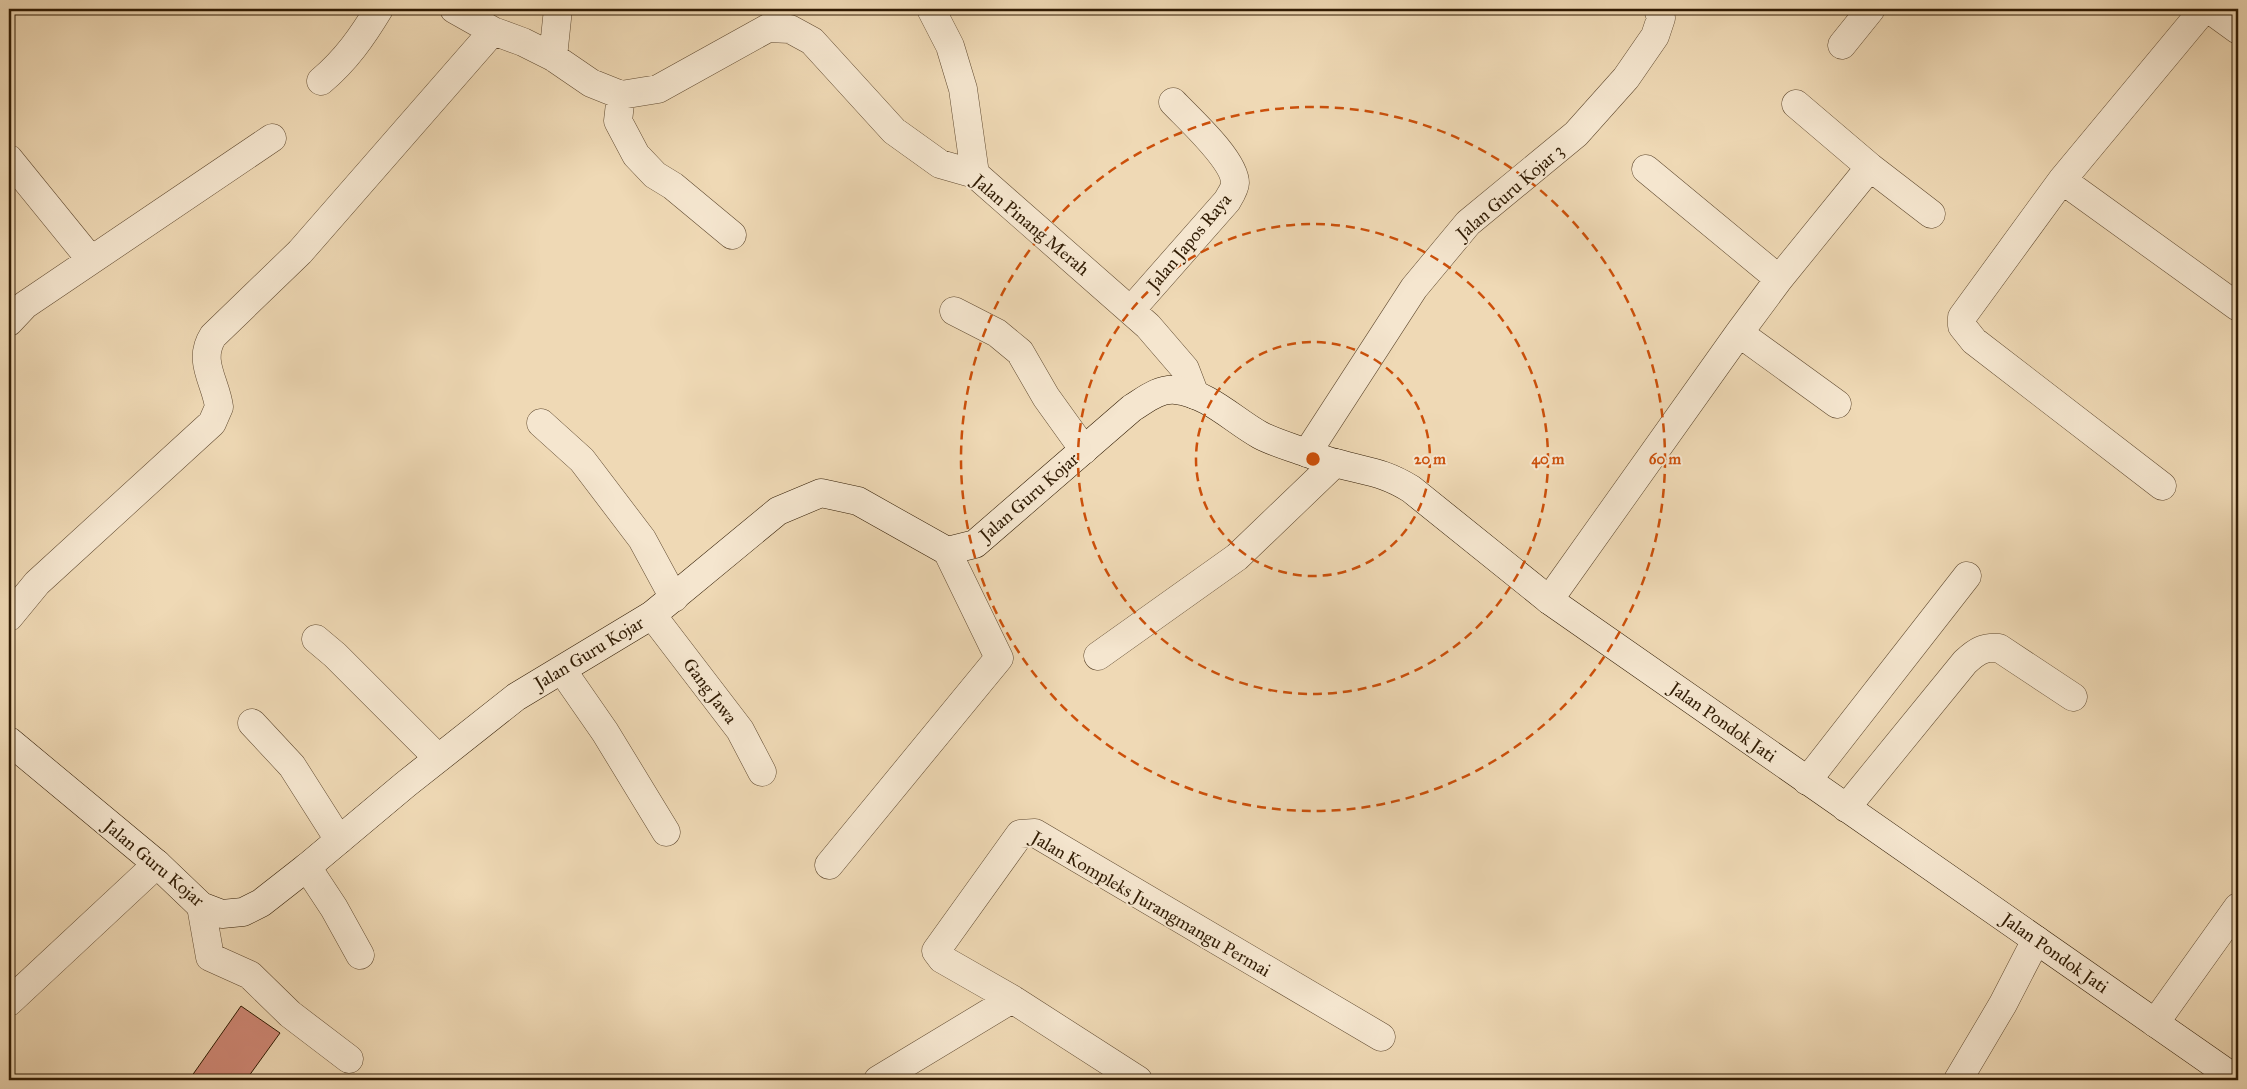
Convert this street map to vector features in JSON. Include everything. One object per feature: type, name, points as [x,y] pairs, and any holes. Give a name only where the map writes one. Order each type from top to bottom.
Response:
[{"type":"street","points":[[321,81],[338,66],[360,41],[378,9]]},
{"type":"street","points":[[454,9],[493,31],[523,42],[553,57],[591,82],[621,95],[618,121],[636,155],[655,175],[673,186],[732,235]]},
{"type":"street","points":[[553,57],[558,9]]},
{"type":"street","points":[[931,9],[950,46],[963,89],[974,174]]},
{"type":"street","name":"Jalan Guru Kojar 3","points":[[1307,452],[1414,288],[1468,223],[1576,134],[1626,78],[1654,36],[1661,18],[1658,9]]},
{"type":"street","points":[[1842,45],[1871,9]]},
{"type":"street","points":[[2162,486],[1974,340],[1962,326],[1962,317],[2062,180],[2204,9]]},
{"type":"street","points":[[2209,9],[2238,30]]},
{"type":"street","name":"Jalan Pinang Merah","points":[[621,95],[658,89],[768,28],[790,29],[812,41],[894,131],[940,164],[974,174],[1131,310],[1161,339],[1185,369],[1195,394]]},
{"type":"street","points":[[9,617],[37,583],[212,423],[219,407],[206,364],[205,354],[213,336],[300,252],[493,31]]},
{"type":"street","name":"Jalan Japos Raya","points":[[1131,310],[1227,201],[1235,184],[1232,171],[1212,142],[1173,102]]},
{"type":"street","points":[[1796,104],[1870,167],[1931,214]]},
{"type":"street","points":[[9,322],[25,305],[272,138]]},
{"type":"street","points":[[9,159],[91,260]]},
{"type":"street","points":[[1549,600],[1779,279],[1870,167]]},
{"type":"street","points":[[1646,169],[1779,279]]},
{"type":"street","points":[[2062,180],[2238,307]]},
{"type":"street","points":[[954,311],[997,333],[1020,352],[1046,397],[1084,450]]},
{"type":"street","points":[[1739,333],[1837,404]]},
{"type":"street","name":"Jalan Guru Kojar","points":[[9,741],[157,864],[201,906],[222,914],[244,912],[261,903],[307,868],[438,758],[516,697],[652,615],[778,511],[821,493],[858,500],[947,552],[975,544],[1132,408],[1159,391],[1176,390],[1195,394]]},
{"type":"street","name":"Jalan Pondok Jati","points":[[1195,394],[1211,402],[1260,435],[1288,448],[1307,452],[1335,463],[1378,472],[1405,485],[1549,600],[2238,1080]]},
{"type":"street","points":[[541,423],[582,460],[642,539],[674,598]]},
{"type":"street","points":[[1098,656],[1237,557],[1335,463]]},
{"type":"street","points":[[829,865],[999,658],[947,552]]},
{"type":"street","points":[[1807,780],[1967,576]]},
{"type":"street","name":"Gang Jawa","points":[[652,615],[740,730],[762,772]]},
{"type":"street","points":[[316,640],[335,654],[438,758]]},
{"type":"street","points":[[1846,808],[1965,662],[1978,650],[1987,647],[2000,648],[2073,697]]},
{"type":"street","points":[[562,670],[606,732],[666,832]]},
{"type":"street","points":[[252,723],[292,766],[339,840]]},
{"type":"street","name":"Jalan Kompleks Jurangmangu Permai","points":[[1138,1080],[1012,998],[942,958],[936,951],[1020,834],[1030,832],[1381,1037]]},
{"type":"street","points":[[9,1002],[157,864]]},
{"type":"street","points":[[307,868],[334,908],[360,955]]},
{"type":"street","points":[[201,906],[210,957],[250,975],[290,1014],[349,1059]]},
{"type":"street","points":[[2155,1023],[2238,906]]},
{"type":"street","points":[[1958,1080],[2003,1004],[2036,940]]},
{"type":"street","points":[[878,1080],[1012,998]]},
{"type":"building","points":[[241,1006],[280,1033],[246,1080],[189,1080]]}]
